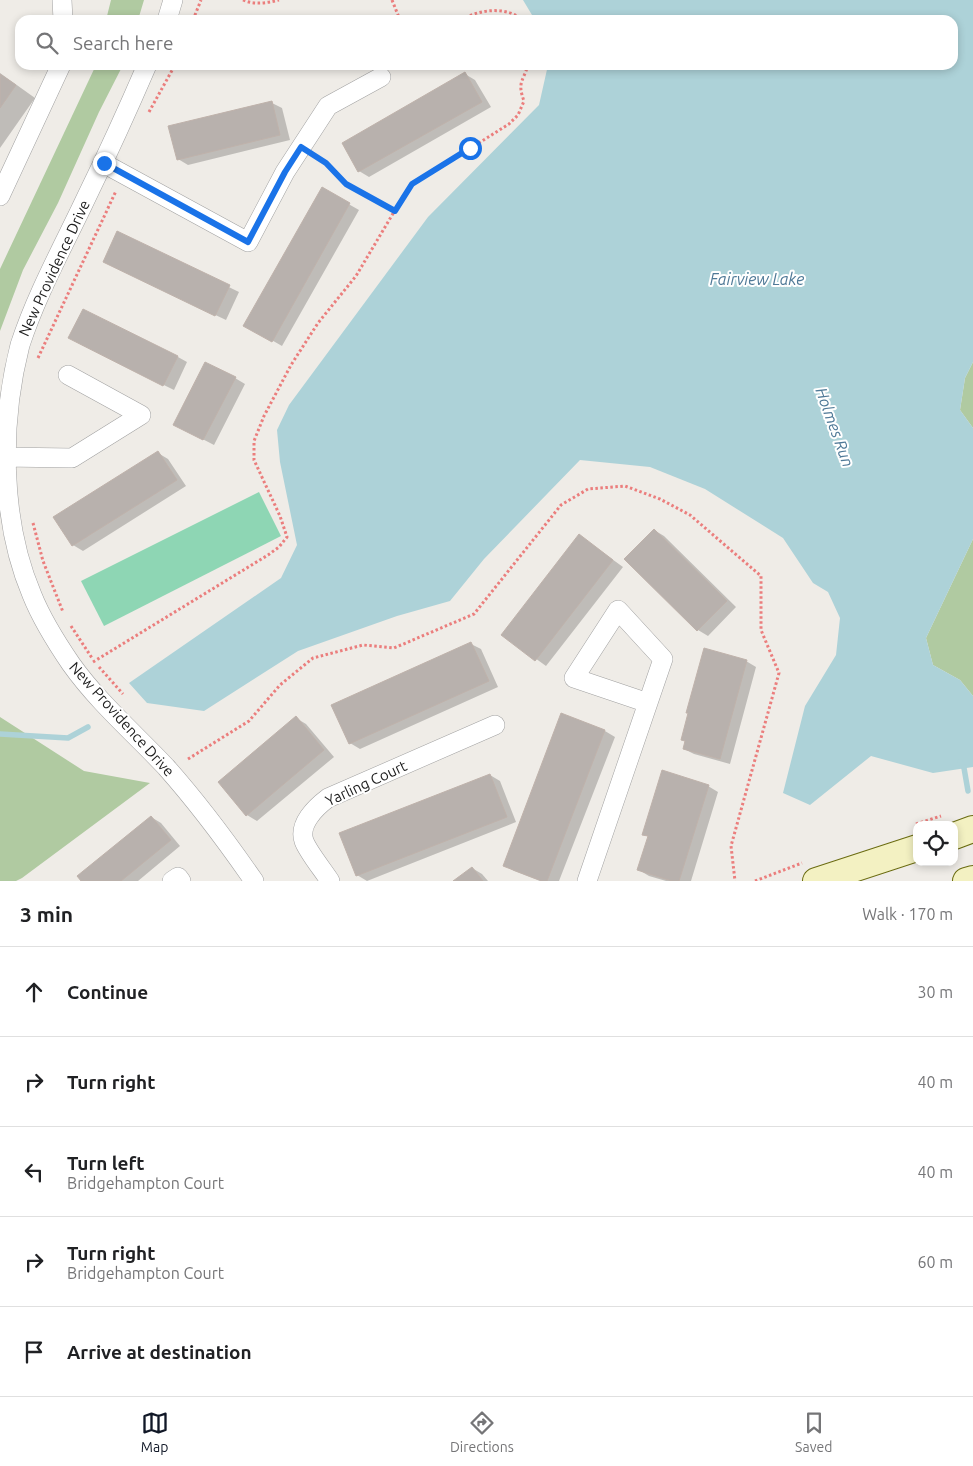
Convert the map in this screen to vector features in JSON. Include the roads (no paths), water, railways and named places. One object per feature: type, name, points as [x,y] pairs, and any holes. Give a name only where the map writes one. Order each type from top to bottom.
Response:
[{"type":"main road","points":[[958,835],[973,829]]},
{"type":"main road","points":[[816,881],[913,849]]},
{"type":"main road","points":[[966,881],[973,879]]},
{"type":"street","points":[[62,0],[63,15]]},
{"type":"street","points":[[168,15],[173,0]]},
{"type":"street","points":[[0,196],[58,70]]},
{"type":"street","name":"New Providence Drive","points":[[145,70],[104,163],[33,309],[19,347],[9,386],[4,429],[3,457],[7,510],[31,595],[49,630],[104,704],[166,767],[199,806],[254,881]]},
{"type":"street","points":[[104,163],[248,242],[285,172],[328,106],[381,77]]},
{"type":"street","points":[[3,457],[72,458],[141,415],[68,375]]},
{"type":"street","points":[[587,881],[648,703],[663,659],[618,610],[574,678],[648,703]]},
{"type":"street","name":"Yarling Court","points":[[330,881],[304,840],[306,822],[315,808],[328,798],[495,725]]},
{"type":"street","points":[[172,881],[178,877],[181,881]]},
{"type":"water","name":"Fairview Lake","points":[[523,0],[973,0],[973,362],[965,378],[960,410],[973,428],[973,539],[926,638],[933,665],[960,680],[973,696],[973,767],[933,773],[871,756],[810,805],[783,793],[805,706],[836,655],[840,618],[828,592],[813,583],[783,538],[705,489],[650,467],[580,460],[484,559],[450,601],[397,616],[298,651],[204,711],[147,703],[129,683],[281,578],[297,545],[280,462],[277,430],[289,405],[428,217],[539,105],[547,70],[958,70],[958,15],[532,15]]},
{"type":"waterway","points":[[0,734],[68,738],[88,727]]},
{"type":"waterway","name":"Holmes Run","points":[[960,762],[964,768],[968,791]]}]
